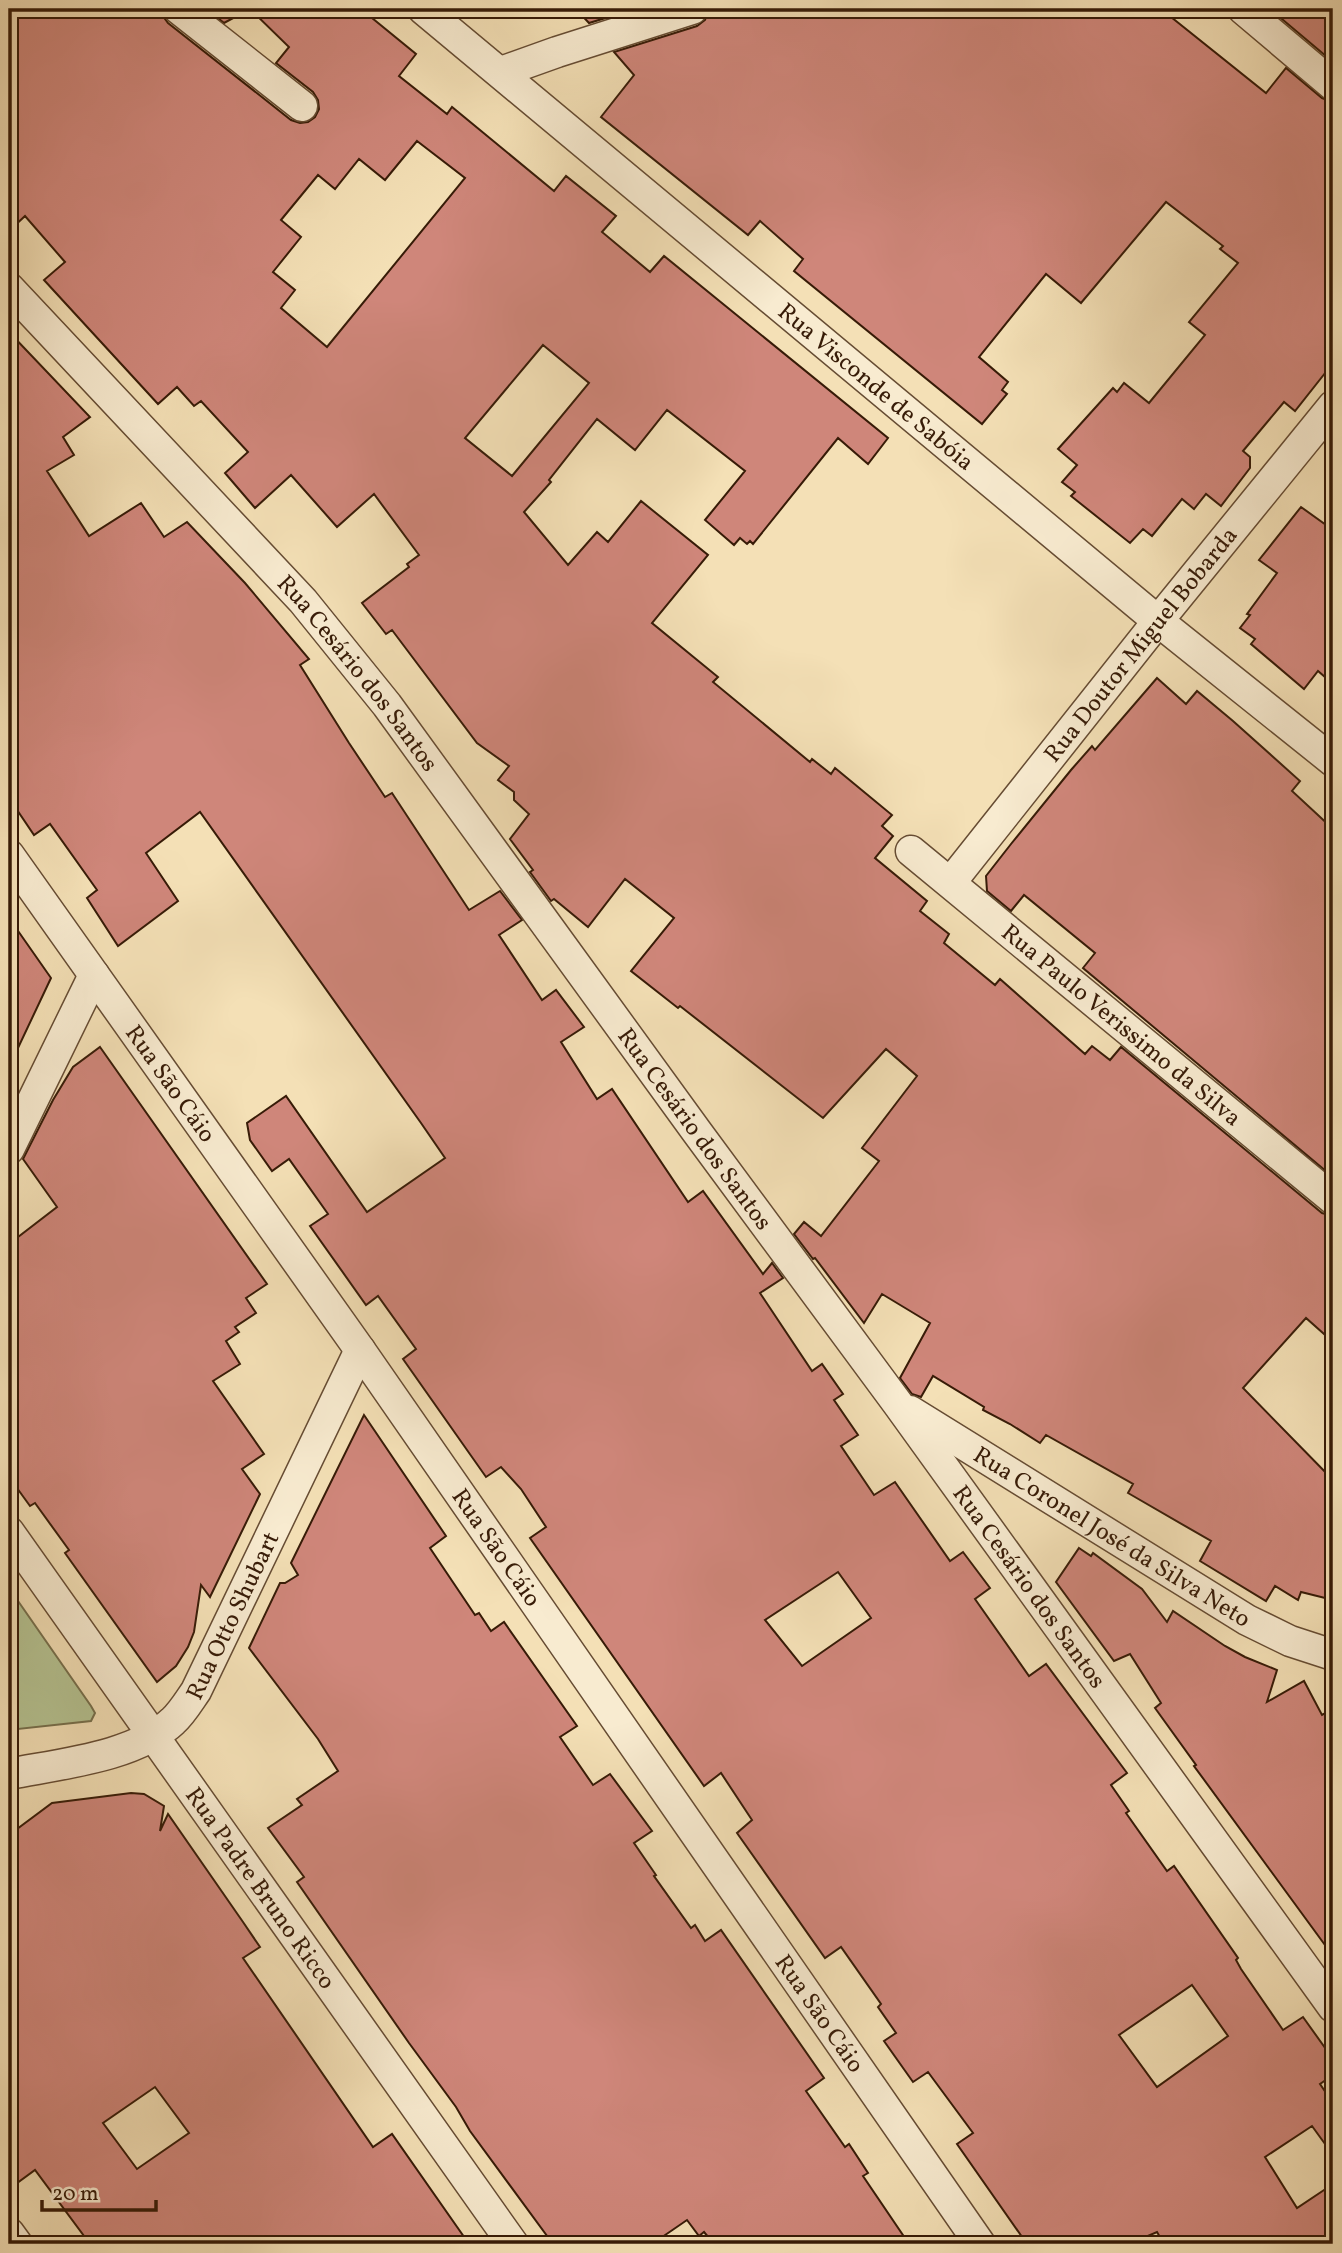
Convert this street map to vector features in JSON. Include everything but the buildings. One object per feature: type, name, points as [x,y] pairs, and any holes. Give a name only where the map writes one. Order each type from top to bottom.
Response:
[{"type":"street","points":[[178,9],[302,106]]},
{"type":"street","name":"Rua Visconde de Sabóia","points":[[424,9],[1158,621],[1333,761]]},
{"type":"street","points":[[502,72],[692,9]]},
{"type":"street","points":[[1242,9],[1333,85]]},
{"type":"street","name":"Rua Cesário dos Santos","points":[[9,288],[303,601],[387,705],[898,1404],[1333,2007]]},
{"type":"street","name":"Rua Doutor Miguel Bobarda","points":[[951,882],[1333,406]]},
{"type":"street","name":"Rua Paulo Verissimo da Silva","points":[[911,851],[1333,1199]]},
{"type":"street","name":"Rua São Cáio","points":[[9,855],[360,1350],[980,2244]]},
{"type":"street","points":[[9,1149],[94,975]]},
{"type":"street","name":"Rua Otto Shubart","points":[[9,1774],[91,1758],[153,1736],[174,1720],[196,1691],[360,1350]]},
{"type":"street","name":"Rua Coronel José da Silva Neto","points":[[898,1404],[1247,1620],[1290,1641],[1333,1655]]},
{"type":"street","name":"Rua Padre Bruno Ricco","points":[[9,1532],[513,2244]]},
{"type":"street","points":[[9,2233],[17,2244]]},
{"type":"green space","points":[[9,1588],[91,1706],[95,1713],[91,1721],[9,1730]]}]
